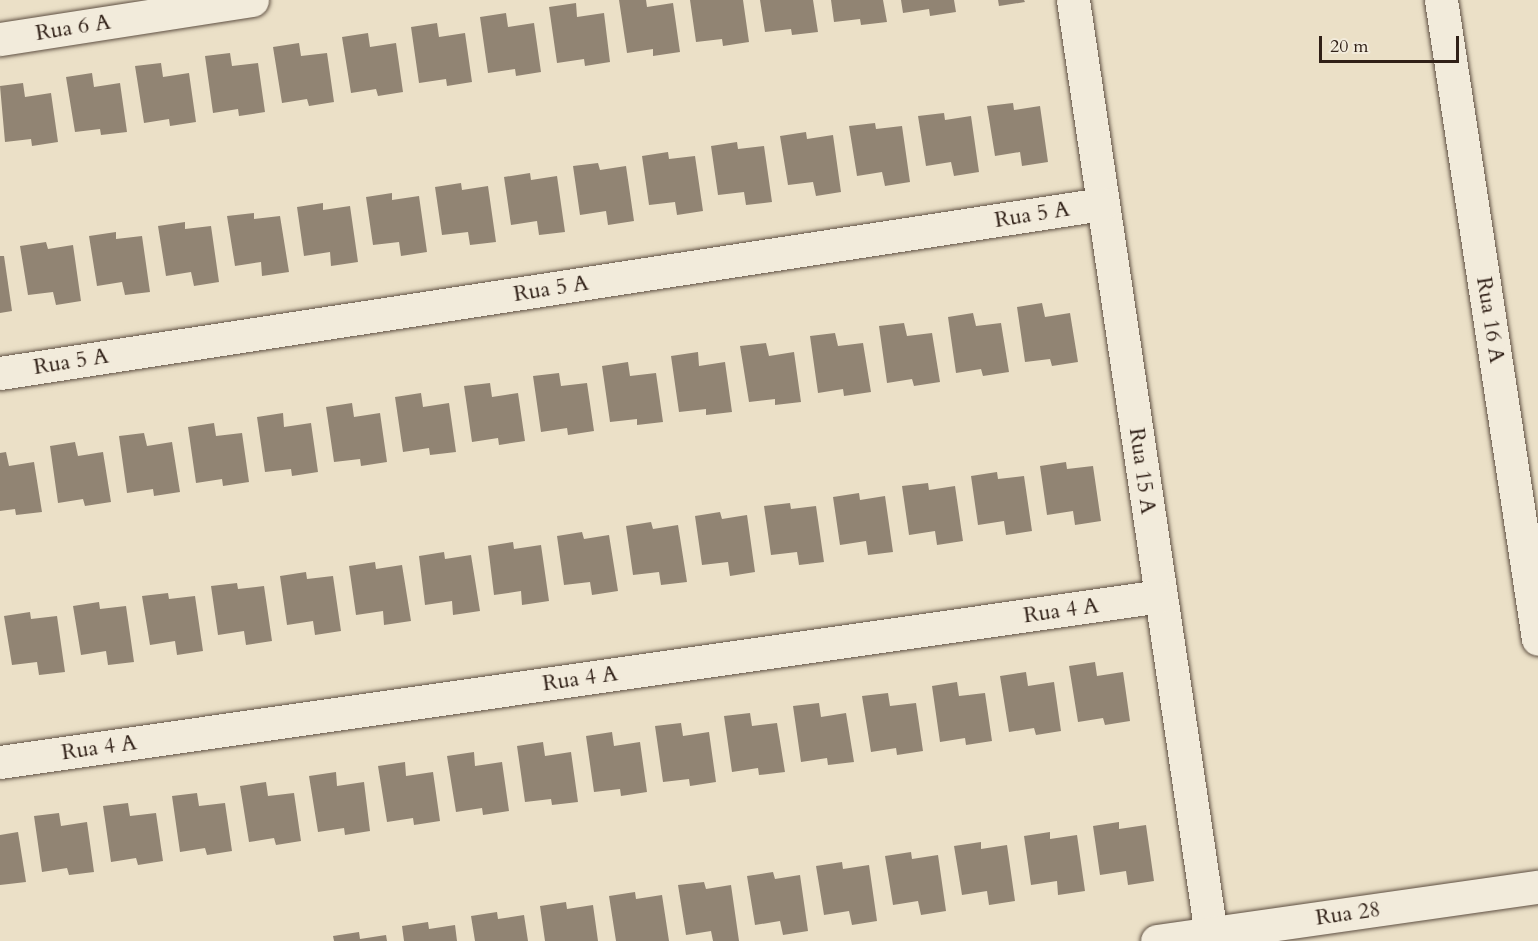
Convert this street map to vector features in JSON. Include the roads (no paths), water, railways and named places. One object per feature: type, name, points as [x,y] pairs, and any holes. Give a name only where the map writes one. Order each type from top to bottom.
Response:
[{"type":"street","name":"Rua 6 A","points":[[0,39],[252,0]]},
{"type":"street","name":"Rua 15 A","points":[[1073,0],[1212,937]]},
{"type":"street","name":"Rua 16 A","points":[[1441,0],[1538,639]]},
{"type":"street","name":"Rua 5 A","points":[[0,373],[1102,204]]},
{"type":"street","name":"Rua 4 A","points":[[0,762],[1160,596]]},
{"type":"street","name":"Rua 28","points":[[1157,941],[1212,937],[1538,888]]}]
